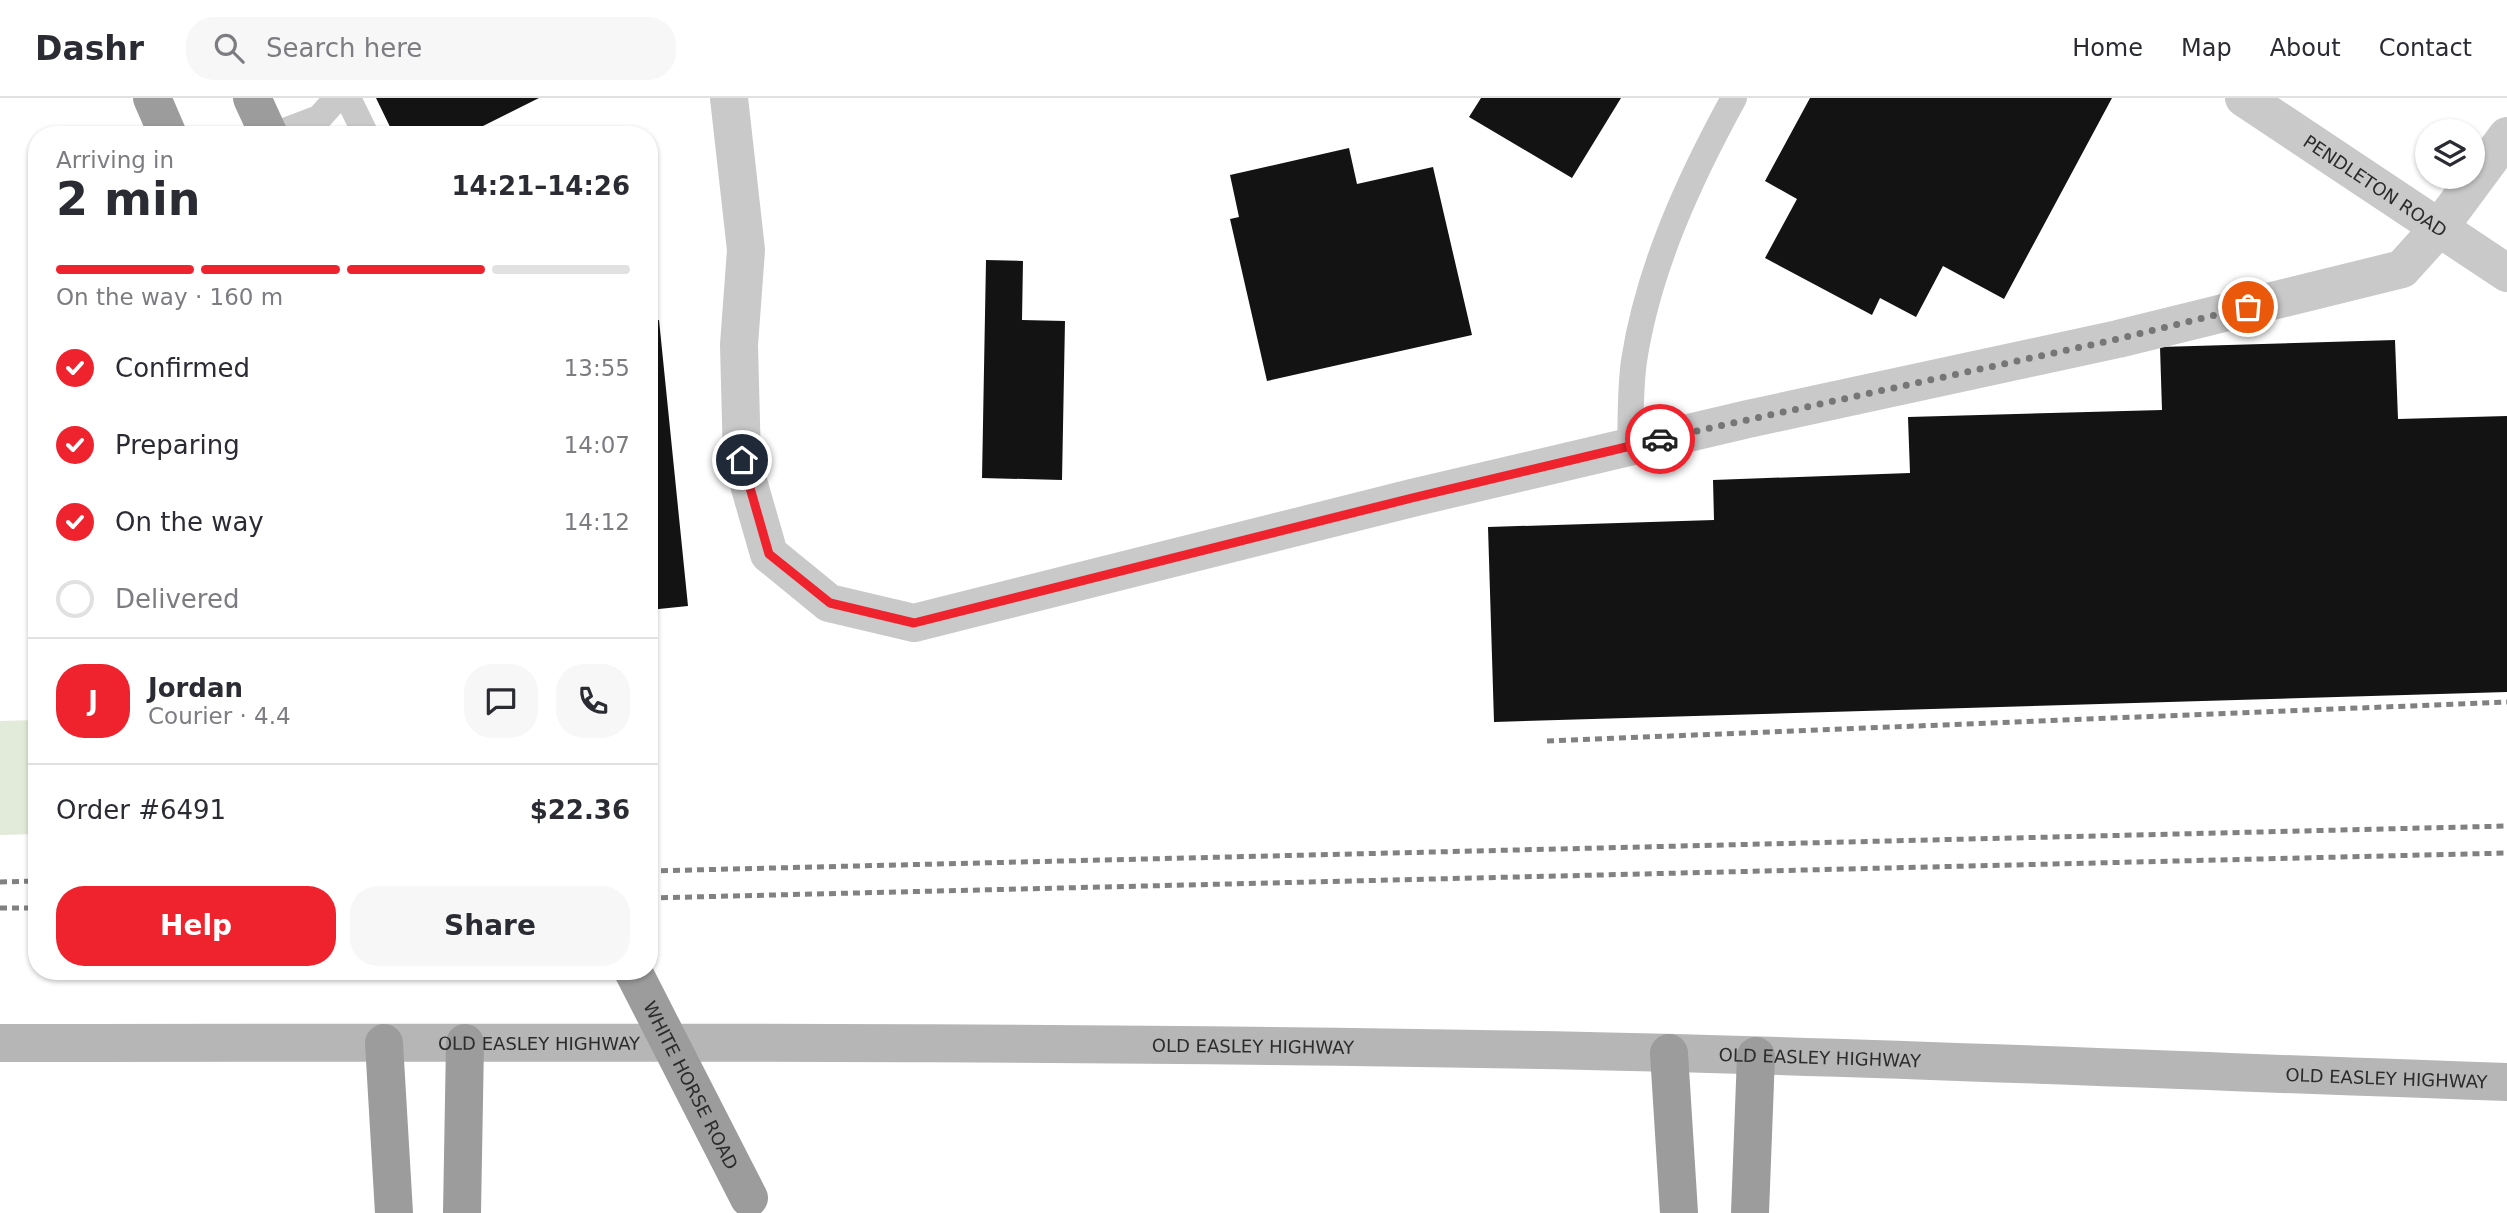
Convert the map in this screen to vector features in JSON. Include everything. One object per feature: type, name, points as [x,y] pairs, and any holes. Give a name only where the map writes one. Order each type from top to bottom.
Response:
[{"type":"highway","points":[[152,98],[164,126]]},
{"type":"highway","points":[[252,98],[265,126]]},
{"type":"highway","name":"WHITE HORSE ROAD","points":[[638,980],[755,1208]]},
{"type":"highway","points":[[384,1042],[394,1213]]},
{"type":"highway","points":[[462,1213],[465,1042]]},
{"type":"highway","points":[[1669,1053],[1679,1213]]},
{"type":"highway","points":[[1750,1213],[1756,1056]]},
{"type":"main road","name":"OLD EASLEY HIGHWAY","points":[[0,1042],[978,1042],[1669,1053],[2507,1082]]},
{"type":"street","points":[[729,98],[746,250],[739,345],[742,460],[769,554],[830,603],[914,623],[1630,446],[2118,339],[2402,269],[2439,228],[2507,136]]},
{"type":"street","name":"PENDLETON ROAD","points":[[2244,98],[2507,273]]},
{"type":"lane","points":[[298,126],[319,118],[337,98]]},
{"type":"lane","points":[[348,98],[362,126]]},
{"type":"lane","points":[[1630,446],[1633,365],[1641,321],[1671,230],[1734,98]]},
{"type":"green space","points":[[28,720],[28,834],[0,835],[0,721]]},
{"type":"building","points":[[376,98],[539,98],[483,126],[390,126]]},
{"type":"building","points":[[1481,98],[1621,98],[1572,178],[1469,117]]},
{"type":"building","points":[[1810,98],[2112,98],[2004,299],[1943,266],[1916,317],[1880,298],[1872,315],[1765,258],[1797,199],[1765,181]]},
{"type":"building","points":[[1349,148],[1357,184],[1433,167],[1472,335],[1267,381],[1230,219],[1239,217],[1230,175]]},
{"type":"building","points":[[986,260],[1023,261],[1022,320],[1065,321],[1062,480],[982,478]]},
{"type":"building","points":[[658,320],[688,606],[658,609]]},
{"type":"building","points":[[2395,340],[2398,419],[2507,416],[2507,692],[1494,722],[1488,527],[1714,520],[1713,480],[1910,473],[1908,417],[2162,410],[2160,347]]},
{"type":"railway","points":[[1547,741],[2507,702]]},
{"type":"railway","points":[[658,871],[2507,826]]},
{"type":"railway","points":[[658,898],[2507,853]]},
{"type":"railway","points":[[0,882],[28,881]]},
{"type":"railway","points":[[0,908],[28,908]]},
{"type":"way so far","points":[[1660,439],[2118,339],[2248,307]]},
{"type":"route","points":[[742,460],[769,554],[830,603],[914,623],[1412,498],[1660,439]]}]
